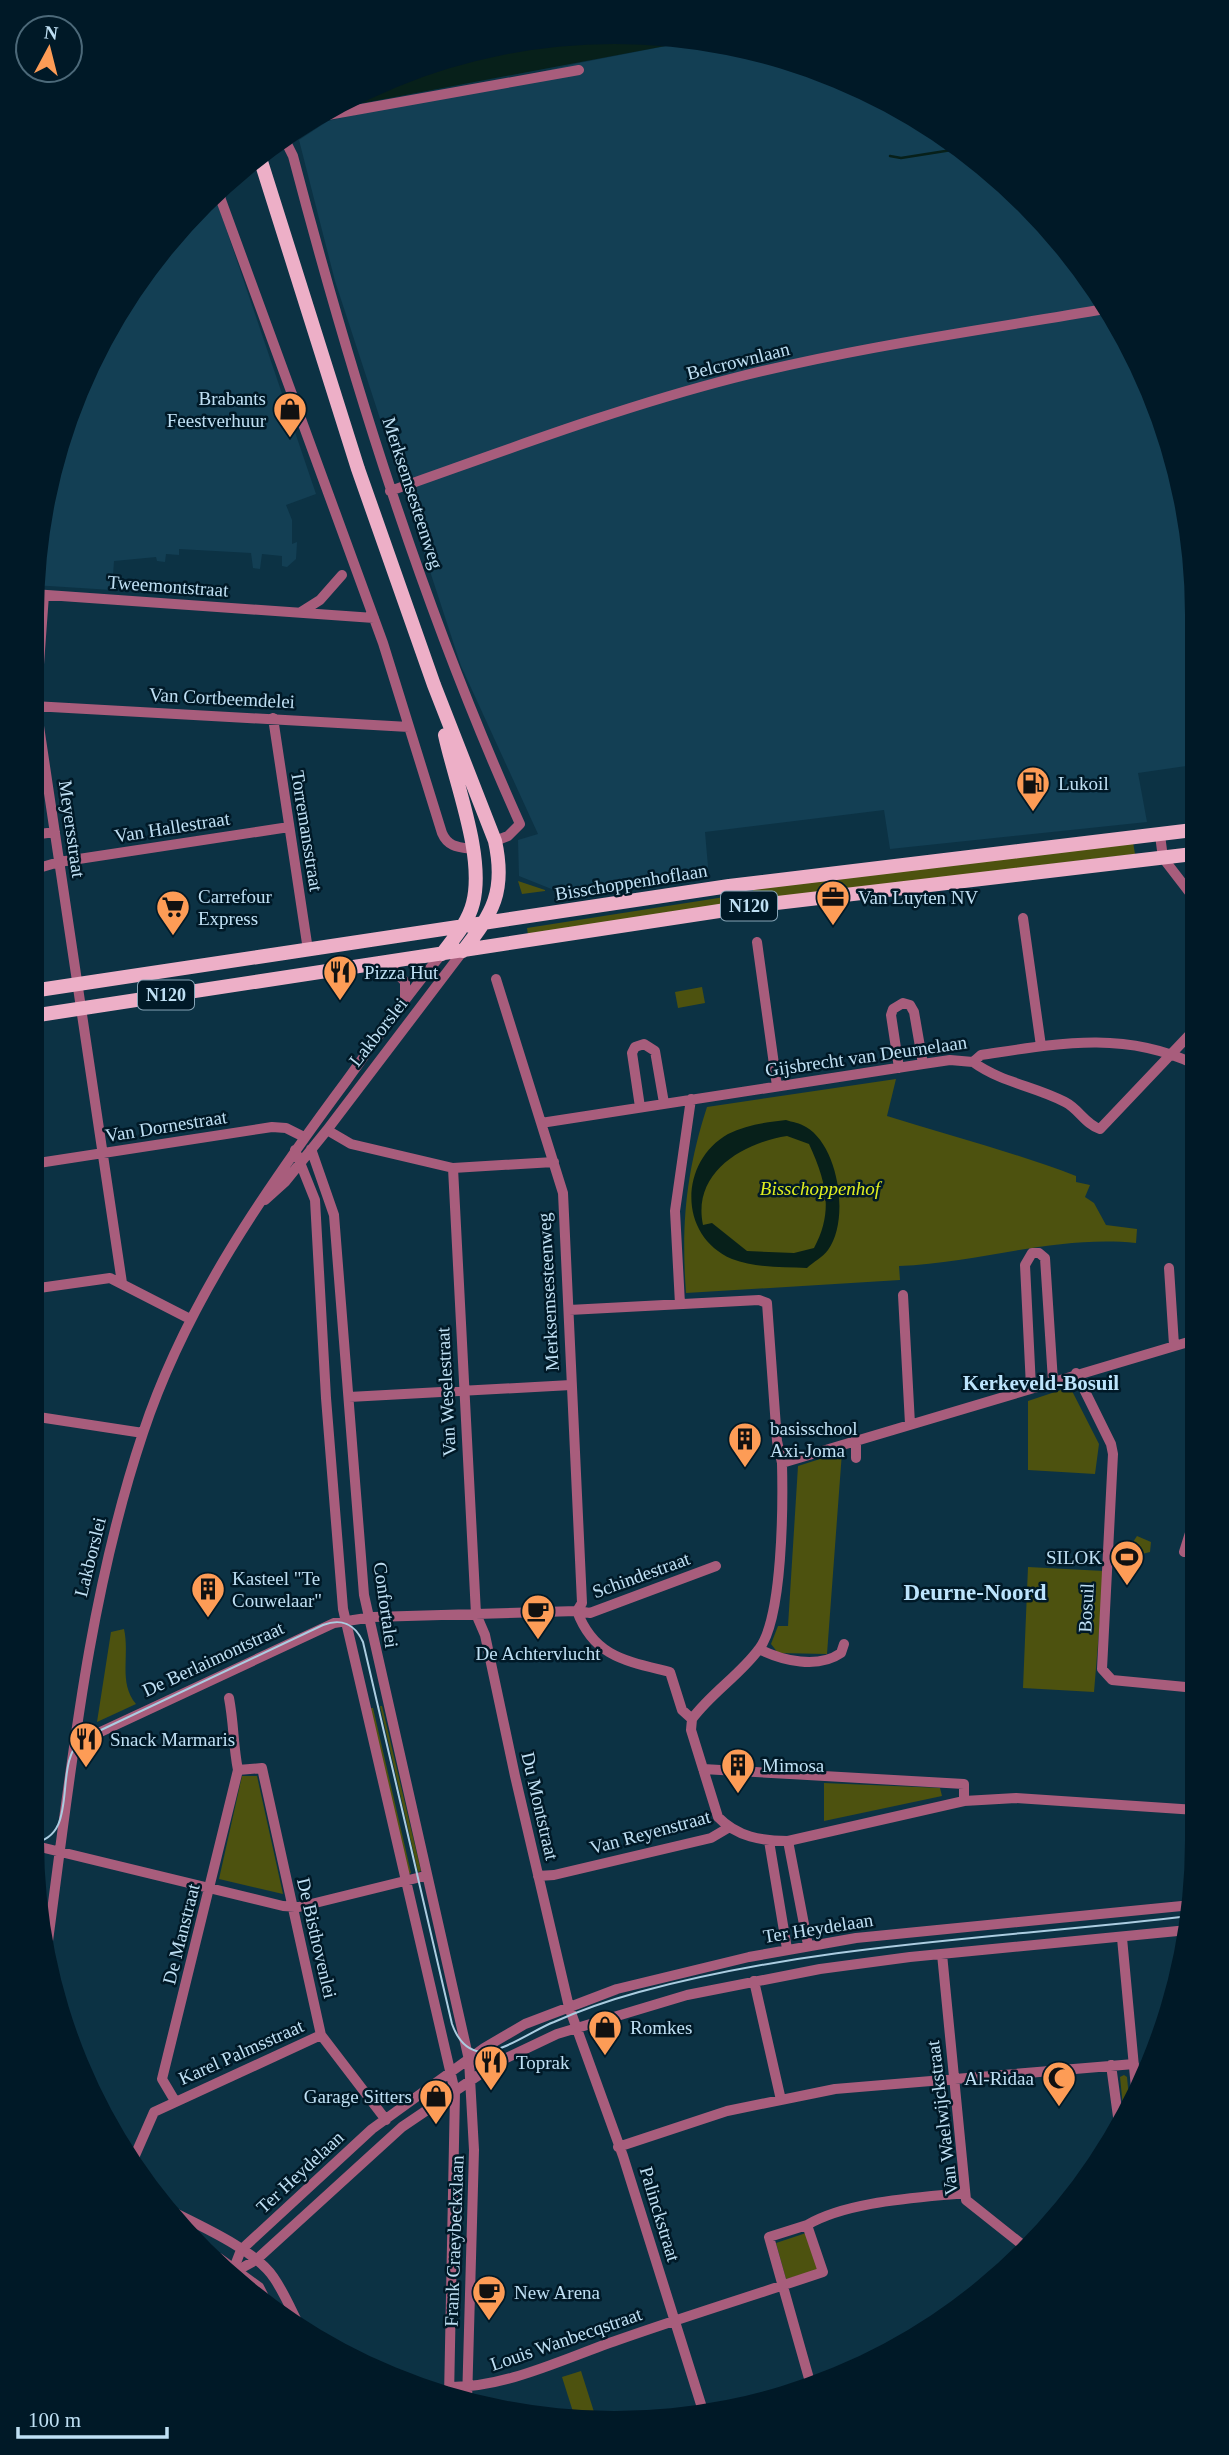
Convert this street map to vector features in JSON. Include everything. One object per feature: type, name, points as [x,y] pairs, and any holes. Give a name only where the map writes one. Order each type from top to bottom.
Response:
[{"type":"main road","points":[[262,166],[358,469],[434,685],[495,841],[499,866],[496,902],[485,923]]},
{"type":"main road","points":[[434,685],[473,849],[474,898],[463,926],[442,954]]},
{"type":"main road","name":"Bisschoppenhoflaan","points":[[44,989],[729,886],[1185,831]]},
{"type":"main road","name":"N120","points":[[44,1014],[752,906],[1185,855]]},
{"type":"main road","name":"Lakborslei","points":[[463,951],[485,923]]},
{"type":"street","points":[[344,112],[579,70]]},
{"type":"street","name":"Merksemsesteenweg","points":[[287,147],[293,156],[329,293],[390,491],[447,653],[520,824],[508,836],[495,841]]},
{"type":"street","points":[[221,202],[374,618],[446,841],[453,846],[473,849]]},
{"type":"street","name":"Belcrownlaan","points":[[390,491],[617,411],[734,378],[824,358],[1097,310]]},
{"type":"street","points":[[301,612],[320,600],[342,575]]},
{"type":"street","name":"Tweemontstraat","points":[[45,595],[374,618]]},
{"type":"street","name":"Van Cortbeemdelei","points":[[44,707],[409,727]]},
{"type":"street","name":"Torremansstraat","points":[[273,718],[308,950]]},
{"type":"street","name":"Meyersstraat","points":[[44,766],[77,985]]},
{"type":"street","name":"Van Hallestraat","points":[[44,867],[289,827]]},
{"type":"street","points":[[44,834],[55,832]]},
{"type":"street","points":[[1160,835],[1163,858],[1185,886]]},
{"type":"street","points":[[1023,918],[1041,1046]]},
{"type":"street","points":[[757,942],[778,1086]]},
{"type":"street","name":"Lakborslei","points":[[256,1209],[285,1182],[327,1130],[463,951]]},
{"type":"street","name":"Lakborslei","points":[[50,1923],[88,1647],[139,1432],[187,1318],[256,1209],[304,1137],[442,954]]},
{"type":"street","name":"Lakborslei","points":[[357,965],[395,971],[405,982],[404,1002]]},
{"type":"street","name":"Merksemsesteenweg","points":[[496,979],[563,1193],[582,1603],[577,1611]]},
{"type":"street","points":[[77,985],[122,1283]]},
{"type":"street","points":[[899,1068],[891,1015],[893,1009],[903,1003],[910,1005],[914,1012],[923,1064]]},
{"type":"street","points":[[384,1030],[396,1040]]},
{"type":"street","points":[[973,1062],[993,1076],[1067,1103],[1091,1126],[1100,1129],[1185,1039]]},
{"type":"street","name":"Gijsbrecht van Deurnelaan","points":[[541,1123],[950,1060],[973,1062],[981,1055],[1075,1041],[1121,1042],[1185,1060]]},
{"type":"street","points":[[640,1107],[632,1054],[635,1047],[644,1044],[655,1051],[664,1103]]},
{"type":"street","points":[[680,1304],[675,1211],[691,1099]]},
{"type":"street","name":"Van Dornestraat","points":[[44,1162],[272,1127],[286,1128],[304,1137]]},
{"type":"street","points":[[327,1130],[351,1144],[453,1168],[554,1163]]},
{"type":"street","name":"Confortalei","points":[[311,1149],[334,1215],[364,1595],[425,1876],[469,2060]]},
{"type":"street","points":[[295,1150],[299,1162]]},
{"type":"street","name":"Confortalei","points":[[299,1162],[316,1205],[325,1389],[346,1621],[452,2071]]},
{"type":"street","name":"Van Weselestraat","points":[[453,1168],[476,1614]]},
{"type":"street","points":[[316,1205],[328,1200]]},
{"type":"street","points":[[1031,1387],[1025,1265],[1032,1254],[1039,1253],[1045,1258],[1052,1381]]},
{"type":"street","points":[[1169,1268],[1174,1345]]},
{"type":"street","points":[[44,1287],[110,1278],[138,1295],[187,1318]]},
{"type":"street","points":[[903,1295],[910,1424]]},
{"type":"street","points":[[569,1310],[759,1300],[767,1303],[777,1441],[782,1463],[775,1607],[771,1626],[759,1649],[692,1719],[691,1730],[713,1806],[728,1828]]},
{"type":"street","points":[[782,1463],[1185,1342]]},
{"type":"street","name":"Bosuil","points":[[1076,1373],[1111,1444],[1113,1454],[1102,1669],[1112,1681],[1185,1687]]},
{"type":"street","points":[[349,1397],[571,1385]]},
{"type":"street","points":[[44,1418],[139,1432]]},
{"type":"street","points":[[856,1439],[856,1458]]},
{"type":"street","name":"Schindestraat","points":[[577,1611],[590,1613],[716,1566]]},
{"type":"street","points":[[577,1611],[585,1633],[599,1644],[624,1660],[670,1672],[682,1710],[692,1719]]},
{"type":"street","name":"De Berlaimontstraat","points":[[76,1737],[94,1735],[334,1623],[369,1618],[577,1611]]},
{"type":"street","name":"Du Montstraat","points":[[476,1614],[485,1635],[537,1876],[569,2007],[577,2027]]},
{"type":"street","points":[[759,1649],[785,1659],[823,1662],[841,1653],[844,1644]]},
{"type":"street","name":"De Manstraat","points":[[175,2101],[162,2079],[238,1770],[231,1738],[236,1730],[229,1698]]},
{"type":"street","name":"De Bisthovenlei","points":[[238,1770],[262,1768],[321,2035],[386,2120]]},
{"type":"street","points":[[704,1769],[964,1784],[964,1801]]},
{"type":"street","points":[[808,1945],[788,1841],[964,1801],[1016,1798],[1185,1809]]},
{"type":"street","name":"Van Reyenstraat","points":[[537,1876],[554,1875],[711,1838],[728,1828],[769,1841],[788,1841]]},
{"type":"street","points":[[769,1841],[787,1949]]},
{"type":"street","points":[[44,1847],[292,1907],[425,1876]]},
{"type":"street","name":"Ter Heydelaan","points":[[242,2250],[372,2129],[506,2034],[569,2007],[654,1980],[808,1945],[1181,1906]]},
{"type":"street","name":"Ter Heydelaan","points":[[237,2269],[256,2260],[402,2127],[517,2051],[577,2027],[687,1995],[858,1963],[1177,1931]]},
{"type":"street","points":[[1122,1938],[1135,2074]]},
{"type":"street","name":"Van Waelwijckstraat","points":[[942,1954],[966,2200],[1019,2243]]},
{"type":"street","points":[[754,1981],[781,2099]]},
{"type":"street","name":"Palinckstraat","points":[[577,2027],[702,2404]]},
{"type":"street","name":"Karel Palmsstraat","points":[[175,2101],[321,2035]]},
{"type":"street","points":[[469,2060],[470,2082]]},
{"type":"street","points":[[618,2147],[727,2111],[835,2089],[1134,2064]]},
{"type":"street","points":[[1111,2066],[1117,2110]]},
{"type":"street","points":[[452,2071],[455,2092]]},
{"type":"street","name":"Frank Craeybeckxlaan","points":[[467,2392],[474,2150],[470,2082]]},
{"type":"street","name":"Frank Craeybeckxlaan","points":[[449,2387],[455,2092]]},
{"type":"street","points":[[136,2152],[154,2112],[175,2101]]},
{"type":"street","points":[[809,2377],[769,2237],[807,2225],[820,2217],[876,2204],[965,2193]]},
{"type":"street","points":[[189,2221],[256,2260],[274,2278],[291,2311]]},
{"type":"street","name":"Louis Wanbecqstraat","points":[[459,2390],[486,2386],[823,2272],[807,2225]]},
{"type":"street","points":[[236,2268],[242,2250]]},
{"type":"shaded area","points":[[577,45],[664,46],[361,103],[431,74],[503,55]]},
{"type":"shaded area","points":[[664,46],[762,63],[833,87],[900,120],[962,162],[1018,211],[1067,267],[1109,329],[1142,396],[1166,467],[1180,540],[1185,614],[1185,766],[1138,773],[1147,822],[890,849],[884,810],[705,832],[709,878],[564,894],[519,876],[518,840],[538,834],[461,666],[335,281],[299,140],[328,121],[579,63]]},
{"type":"shaded area","points":[[218,204],[316,494],[286,505],[292,520],[292,544],[297,542],[296,559],[287,567],[282,566],[282,556],[262,554],[260,569],[253,568],[251,553],[179,549],[179,555],[166,554],[165,562],[157,561],[156,557],[114,561],[112,590],[45,586],[49,540],[63,467],[87,396],[120,329],[162,267],[185,238]]},
{"type":"shaded area","points":[[786,1120],[801,1124],[817,1137],[826,1150],[838,1184],[835,1237],[826,1253],[807,1268],[760,1266],[732,1259],[714,1248],[702,1234],[694,1217],[691,1198],[693,1180],[700,1162],[712,1146],[735,1131],[757,1124]],"holes":[[[787,1136],[809,1144],[820,1171],[826,1209],[814,1248],[794,1253],[747,1251],[712,1223],[703,1225],[705,1190],[724,1164],[753,1146],[770,1140]]]},
{"type":"green space","points":[[1133,842],[1135,854],[754,900],[753,888]]},
{"type":"green space","points":[[518,881],[545,890],[545,891],[522,894]]},
{"type":"green space","points":[[747,889],[749,901],[528,935],[527,928],[731,896]]},
{"type":"green space","points":[[702,987],[705,1003],[678,1008],[675,992]]},
{"type":"green space","name":"Bisschoppenhof","points":[[896,1079],[887,1116],[1076,1176],[1076,1182],[1090,1185],[1085,1197],[1094,1203],[1106,1225],[1137,1229],[1136,1243],[1076,1243],[899,1266],[900,1280],[686,1293],[684,1244],[687,1199],[694,1154],[707,1107]]},
{"type":"green space","points":[[1070,1387],[1099,1444],[1095,1474],[1028,1470],[1028,1401]]},
{"type":"green space","points":[[842,1452],[827,1654],[778,1653],[771,1644],[778,1626],[788,1626],[798,1466]]},
{"type":"green space","points":[[1137,1536],[1151,1542],[1150,1552],[1142,1554],[1134,1550],[1131,1545]]},
{"type":"green space","points":[[1028,1567],[1104,1571],[1094,1692],[1023,1688]]},
{"type":"green space","points":[[124,1629],[127,1687],[136,1704],[97,1722],[111,1632]]},
{"type":"green space","points":[[380,1706],[421,1871],[418,1872]]},
{"type":"green space","points":[[370,1708],[373,1708],[411,1873],[408,1874]]},
{"type":"green space","points":[[242,1776],[257,1776],[283,1894],[219,1879]]},
{"type":"green space","points":[[824,1783],[940,1788],[942,1796],[824,1821]]},
{"type":"green space","points":[[1120,2077],[1127,2077],[1128,2089],[1122,2100]]},
{"type":"green space","points":[[806,2233],[818,2270],[786,2279],[776,2243]]},
{"type":"green space","points":[[581,2371],[594,2410],[572,2409],[562,2377]]},
{"type":"waterway","points":[[890,156],[901,158],[947,151]]},
{"type":"tram line","points":[[44,1839],[57,1828],[62,1814],[68,1765],[73,1750],[82,1739],[323,1625],[336,1622],[352,1627],[363,1642],[452,2024],[462,2042],[475,2051],[489,2052],[498,2049],[546,2025],[628,1995],[775,1963],[913,1944],[1180,1917]]},
{"type":"place","name":"Brabants Feestverhuur","points":[[290,439]]},
{"type":"place","name":"Lukoil","points":[[1033,813]]},
{"type":"place","name":"Van Luyten NV","points":[[833,927]]},
{"type":"place","name":"Carrefour Express","points":[[173,937]]},
{"type":"place","name":"Pizza Hut","points":[[340,1002]]},
{"type":"place","name":"basisschool Axi-Joma","points":[[745,1469]]},
{"type":"place","name":"SILOK","points":[[1127,1587]]},
{"type":"place","name":"Kasteel \"Te Couwelaar\"","points":[[208,1619]]},
{"type":"place","name":"De Achtervlucht","points":[[538,1641]]},
{"type":"place","name":"Snack Marmaris","points":[[86,1769]]},
{"type":"place","name":"Mimosa","points":[[738,1795]]},
{"type":"place","name":"Romkes","points":[[605,2057]]},
{"type":"place","name":"Toprak","points":[[491,2092]]},
{"type":"place","name":"Al-Ridaa","points":[[1059,2108]]},
{"type":"place","name":"Garage Sitters","points":[[436,2126]]},
{"type":"place","name":"New Arena","points":[[489,2322]]},
{"type":"district","name":"Kerkeveld-Bosuil","points":[[1041,1383]]},
{"type":"district","name":"Deurne-Noord","points":[[975,1592]]}]
